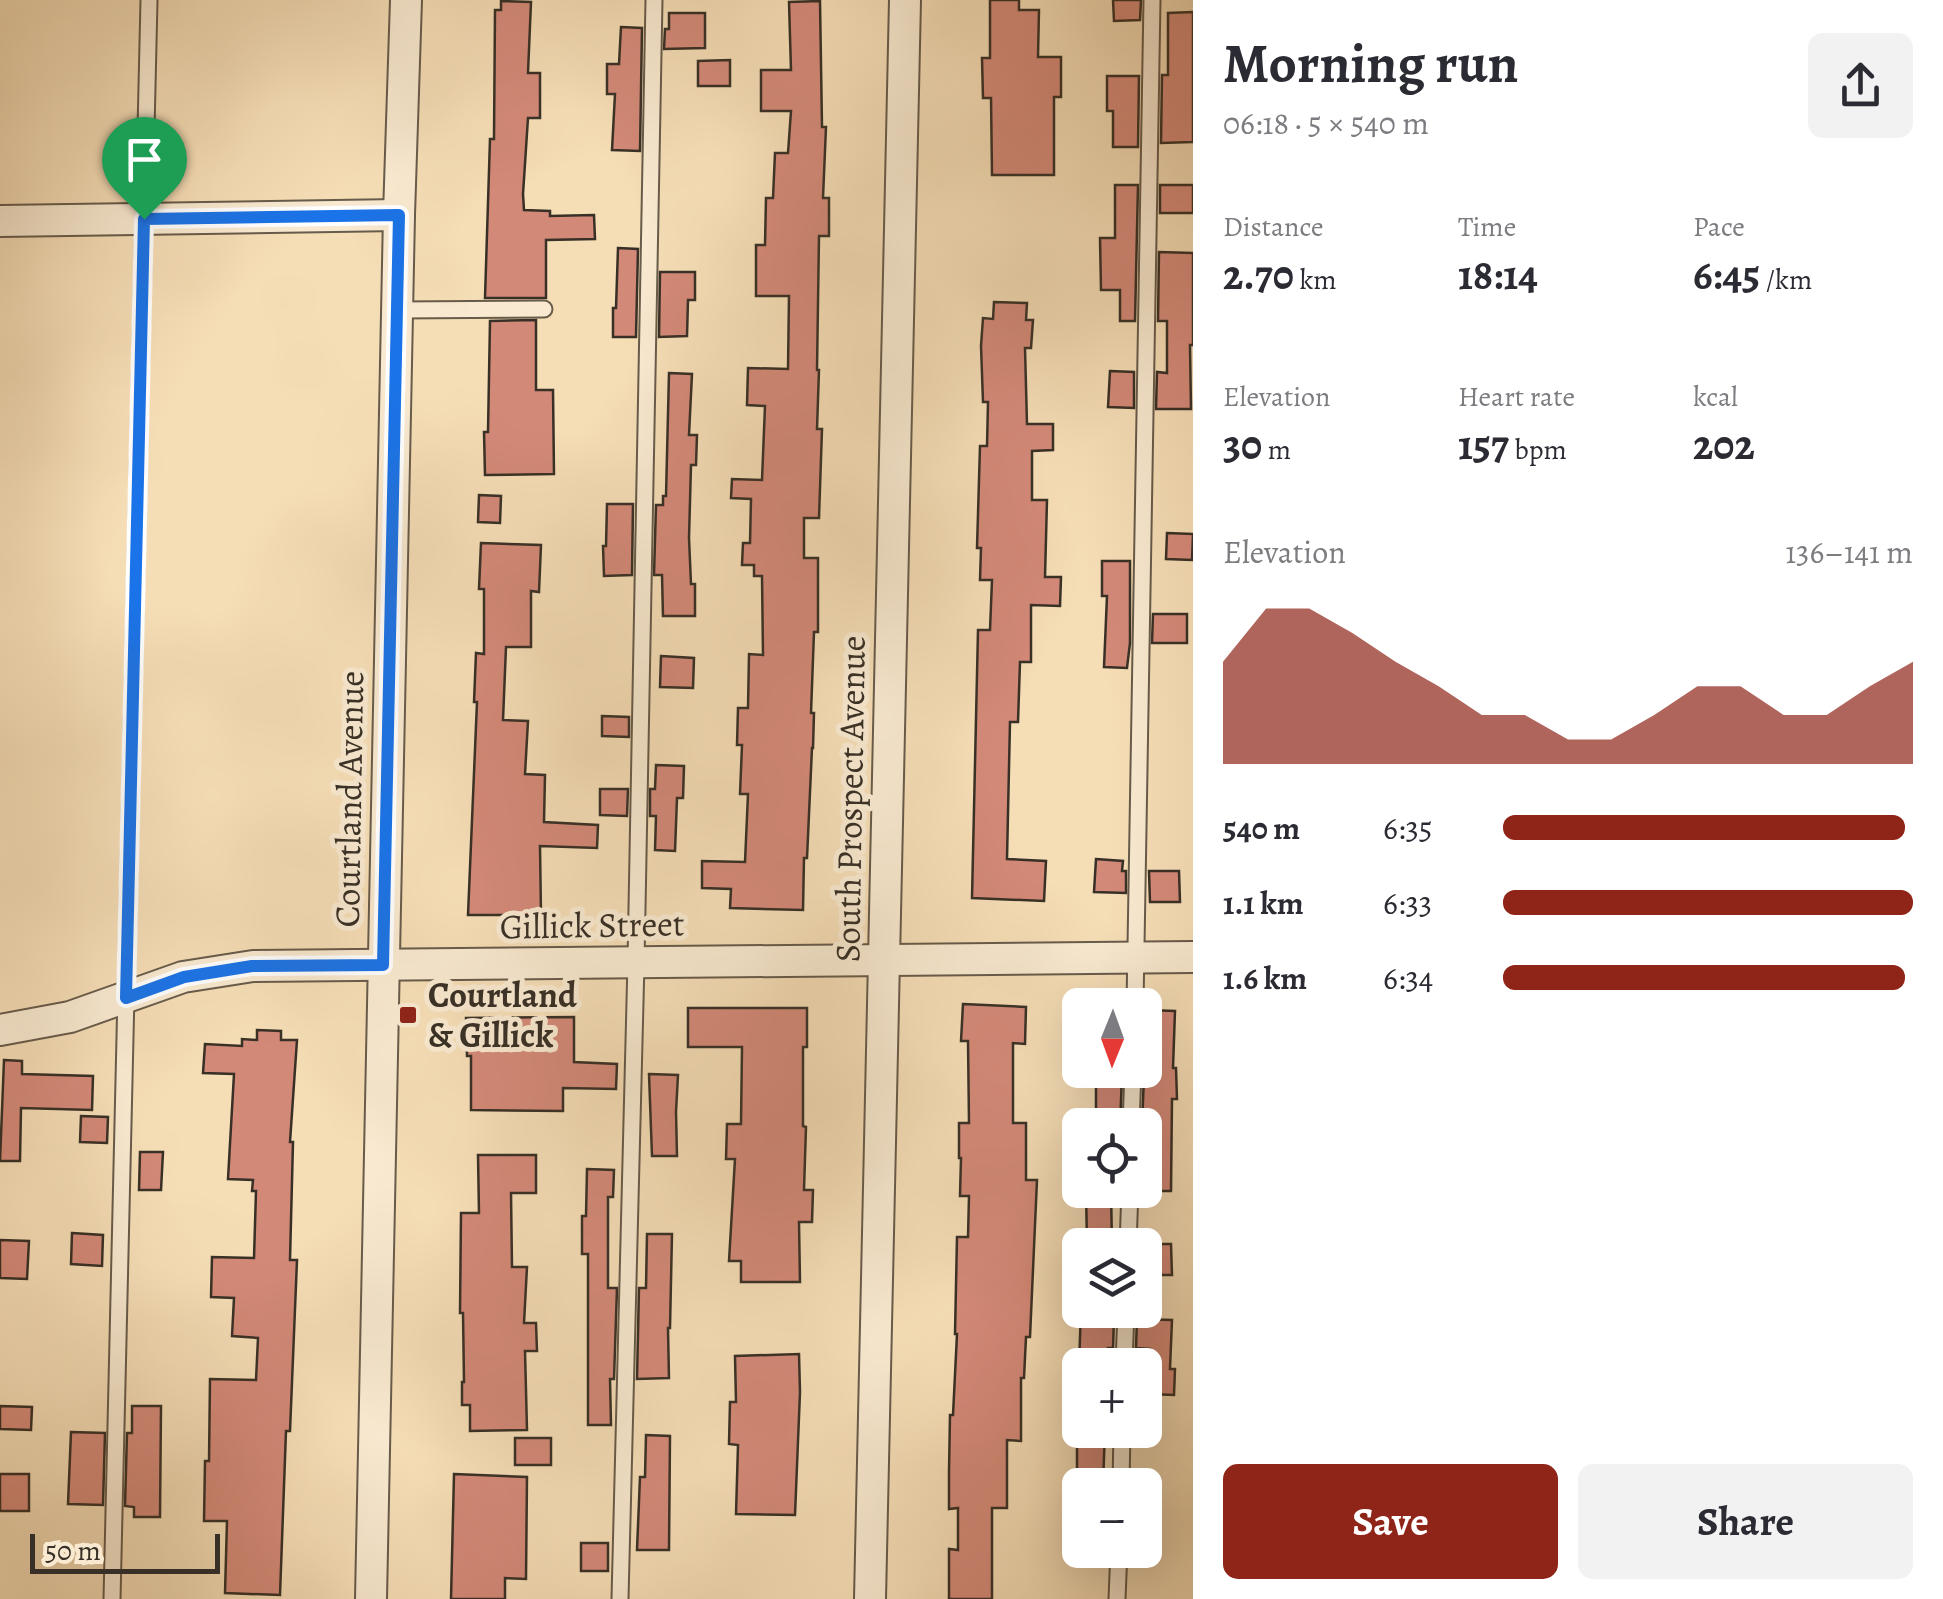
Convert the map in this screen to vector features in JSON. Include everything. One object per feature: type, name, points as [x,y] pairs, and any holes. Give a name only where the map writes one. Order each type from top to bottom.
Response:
[{"type":"street","name":"Courtland Avenue","points":[[371,1599],[406,0]]},
{"type":"street","name":"South Prospect Avenue","points":[[870,1599],[905,0]]},
{"type":"street","points":[[0,222],[399,215]]},
{"type":"street","name":"Gillick Street","points":[[0,1030],[70,1017],[184,977],[252,966],[1193,956]]},
{"type":"lane","points":[[112,1599],[148,0]]},
{"type":"lane","points":[[620,1599],[654,0]]},
{"type":"lane","points":[[1135,988],[1152,0]]},
{"type":"lane","points":[[397,310],[544,309]]},
{"type":"lane","points":[[1118,1599],[1119,1568]]},
{"type":"building","points":[[990,0],[1019,0],[1019,10],[1039,10],[1038,57],[1061,57],[1061,97],[1054,97],[1054,175],[992,175],[991,98],[983,98],[982,58],[990,58]]},
{"type":"building","points":[[1113,0],[1141,0],[1140,20],[1114,21]]},
{"type":"building","points":[[501,1],[531,2],[528,73],[540,73],[540,118],[528,118],[524,210],[550,211],[550,216],[594,215],[595,239],[546,240],[546,298],[485,298],[490,139],[494,139],[495,10],[501,10]]},
{"type":"building","points":[[820,1],[822,127],[826,127],[823,198],[829,198],[829,236],[819,236],[819,518],[804,518],[804,558],[818,558],[818,632],[814,632],[813,748],[803,910],[730,908],[731,889],[702,888],[702,861],[745,862],[748,794],[740,794],[742,745],[737,745],[738,708],[748,708],[749,654],[763,655],[762,576],[754,576],[754,565],[742,565],[743,543],[750,543],[751,499],[731,498],[732,479],[762,480],[765,406],[747,405],[748,368],[788,369],[789,296],[756,296],[756,245],[765,245],[766,198],[773,198],[775,153],[788,153],[791,111],[761,111],[761,70],[791,70],[789,2]]},
{"type":"building","points":[[1193,12],[1193,142],[1161,143],[1162,75],[1168,75],[1168,13]]},
{"type":"building","points":[[669,13],[705,13],[705,48],[664,49]]},
{"type":"building","points":[[621,27],[642,28],[640,151],[612,150],[615,94],[607,94],[607,64],[619,64]]},
{"type":"building","points":[[730,60],[730,86],[698,86],[698,61]]},
{"type":"building","points":[[1107,76],[1139,76],[1138,147],[1113,147],[1113,111],[1107,111]]},
{"type":"building","points":[[1115,185],[1138,185],[1135,321],[1120,321],[1120,290],[1101,290],[1100,238],[1115,238]]},
{"type":"building","points":[[1160,185],[1193,185],[1193,213],[1160,213]]},
{"type":"building","points":[[618,248],[638,249],[636,337],[613,337]]},
{"type":"building","points":[[1159,252],[1193,253],[1191,409],[1156,409],[1157,372],[1167,373],[1167,321],[1158,321]]},
{"type":"building","points":[[660,272],[695,272],[695,300],[688,300],[687,336],[659,337]]},
{"type":"building","points":[[994,302],[1027,303],[1026,320],[1033,320],[1031,348],[1025,348],[1027,424],[1053,424],[1053,450],[1032,451],[1032,500],[1047,500],[1045,577],[1061,577],[1060,606],[1031,605],[1031,662],[1020,662],[1018,722],[1010,722],[1007,859],[1046,861],[1044,901],[972,898],[978,630],[990,630],[992,580],[980,580],[981,548],[977,548],[980,446],[987,446],[988,402],[983,402],[981,346],[983,318],[993,319]]},
{"type":"building","points":[[536,320],[536,390],[553,390],[554,474],[485,475],[490,321]]},
{"type":"building","points":[[1110,371],[1134,372],[1134,408],[1108,407]]},
{"type":"building","points":[[669,373],[692,374],[689,435],[697,435],[696,465],[691,465],[689,538],[695,616],[663,616],[662,575],[654,575],[656,505],[663,505],[666,496]]},
{"type":"building","points":[[479,495],[501,496],[500,523],[478,522]]},
{"type":"building","points":[[607,504],[633,504],[632,575],[604,576]]},
{"type":"building","points":[[1167,533],[1193,534],[1192,560],[1166,559]]},
{"type":"building","points":[[481,543],[541,545],[539,592],[531,591],[531,647],[506,647],[503,720],[528,721],[525,774],[545,775],[544,822],[598,825],[597,848],[540,846],[541,915],[468,915],[476,653],[484,654],[484,589],[479,589]]},
{"type":"building","points":[[1102,561],[1130,561],[1127,668],[1104,667],[1107,596],[1102,596]]},
{"type":"building","points":[[1153,614],[1187,614],[1187,643],[1152,643]]},
{"type":"building","points":[[661,656],[694,658],[693,688],[660,687]]},
{"type":"building","points":[[602,716],[629,717],[629,737],[602,736]]},
{"type":"building","points":[[656,765],[684,766],[683,798],[677,798],[675,851],[655,850],[656,816],[650,816],[650,789],[655,789]]},
{"type":"building","points":[[600,789],[628,789],[627,816],[600,815]]},
{"type":"building","points":[[1096,859],[1123,861],[1126,893],[1094,892]]},
{"type":"building","points":[[1149,871],[1179,871],[1180,902],[1150,902]]},
{"type":"building","points":[[963,1004],[1026,1007],[1025,1044],[1013,1043],[1013,1123],[1026,1123],[1026,1180],[1037,1180],[1030,1337],[1026,1337],[1021,1378],[1021,1441],[1007,1440],[1007,1508],[992,1508],[992,1599],[949,1599],[949,1549],[958,1550],[958,1508],[949,1509],[957,1237],[968,1237],[969,1196],[960,1196],[959,1123],[969,1123],[968,1041],[961,1041]]},
{"type":"building","points":[[688,1008],[807,1008],[807,1047],[803,1047],[804,1190],[813,1190],[812,1222],[799,1222],[800,1282],[741,1282],[741,1261],[729,1261],[735,1159],[726,1159],[727,1124],[741,1124],[742,1047],[688,1047]]},
{"type":"building","points":[[1162,1011],[1175,1011],[1173,1068],[1177,1099],[1172,1099],[1171,1191],[1162,1191],[1162,1108],[1143,1108],[1144,1088],[1162,1088]]},
{"type":"building","points":[[574,1017],[574,1062],[617,1064],[616,1089],[563,1088],[563,1111],[471,1110],[466,1018]]},
{"type":"building","points":[[257,1030],[281,1031],[281,1040],[297,1040],[290,1142],[290,1260],[297,1260],[280,1595],[225,1593],[227,1521],[204,1521],[210,1379],[256,1380],[258,1338],[232,1336],[234,1298],[211,1297],[212,1257],[254,1258],[256,1191],[252,1191],[253,1180],[228,1179],[234,1074],[203,1073],[205,1044],[242,1046],[242,1039],[257,1040]]},
{"type":"building","points":[[4,1060],[22,1061],[22,1074],[93,1076],[92,1110],[21,1108],[20,1161],[0,1161]]},
{"type":"building","points":[[649,1074],[678,1075],[677,1156],[652,1156]]},
{"type":"building","points":[[1096,1088],[1122,1088],[1121,1108],[1096,1108]]},
{"type":"building","points":[[81,1116],[108,1117],[107,1143],[80,1142]]},
{"type":"building","points":[[140,1152],[163,1152],[161,1190],[139,1190]]},
{"type":"building","points":[[478,1155],[536,1155],[536,1193],[511,1193],[512,1267],[527,1267],[524,1323],[536,1323],[537,1351],[525,1351],[527,1430],[470,1431],[470,1405],[462,1405],[461,1213],[479,1213]]},
{"type":"building","points":[[587,1169],[614,1170],[613,1197],[608,1197],[608,1288],[617,1288],[614,1379],[610,1379],[611,1425],[588,1425],[588,1254],[582,1254]]},
{"type":"building","points":[[1086,1208],[1111,1208],[1112,1228],[1087,1228]]},
{"type":"building","points":[[72,1233],[103,1235],[102,1266],[71,1264]]},
{"type":"building","points":[[647,1234],[672,1234],[669,1378],[637,1379],[639,1288],[646,1288]]},
{"type":"building","points":[[0,1240],[29,1241],[27,1279],[0,1278]]},
{"type":"building","points":[[1162,1244],[1171,1244],[1172,1275],[1162,1275]]},
{"type":"building","points":[[1162,1320],[1172,1320],[1170,1369],[1175,1369],[1174,1395],[1162,1395],[1162,1348],[1136,1348],[1137,1328],[1162,1328]]},
{"type":"building","points":[[1080,1328],[1114,1328],[1113,1348],[1080,1348]]},
{"type":"building","points":[[799,1354],[795,1515],[736,1514],[738,1445],[729,1444],[730,1402],[736,1402],[735,1356]]},
{"type":"building","points":[[0,1406],[32,1407],[31,1430],[0,1429]]},
{"type":"building","points":[[132,1406],[161,1406],[160,1517],[134,1517],[134,1507],[125,1506],[127,1433],[132,1433]]},
{"type":"building","points":[[71,1432],[105,1433],[103,1505],[68,1504]]},
{"type":"building","points":[[646,1435],[670,1436],[669,1550],[637,1550]]},
{"type":"building","points":[[515,1438],[551,1438],[551,1465],[515,1465]]},
{"type":"building","points":[[1077,1448],[1104,1448],[1104,1468],[1077,1468]]},
{"type":"building","points":[[0,1474],[29,1474],[29,1511],[0,1511]]},
{"type":"building","points":[[454,1474],[527,1477],[526,1579],[505,1578],[505,1599],[451,1599]]},
{"type":"building","points":[[581,1543],[608,1543],[608,1571],[581,1571]]},
{"type":"place","name":"Courtland & Gillick","points":[[408,1015]]},
{"type":"route","points":[[399,215],[383,965],[252,966],[184,977],[126,998],[144,219],[399,215]]}]
